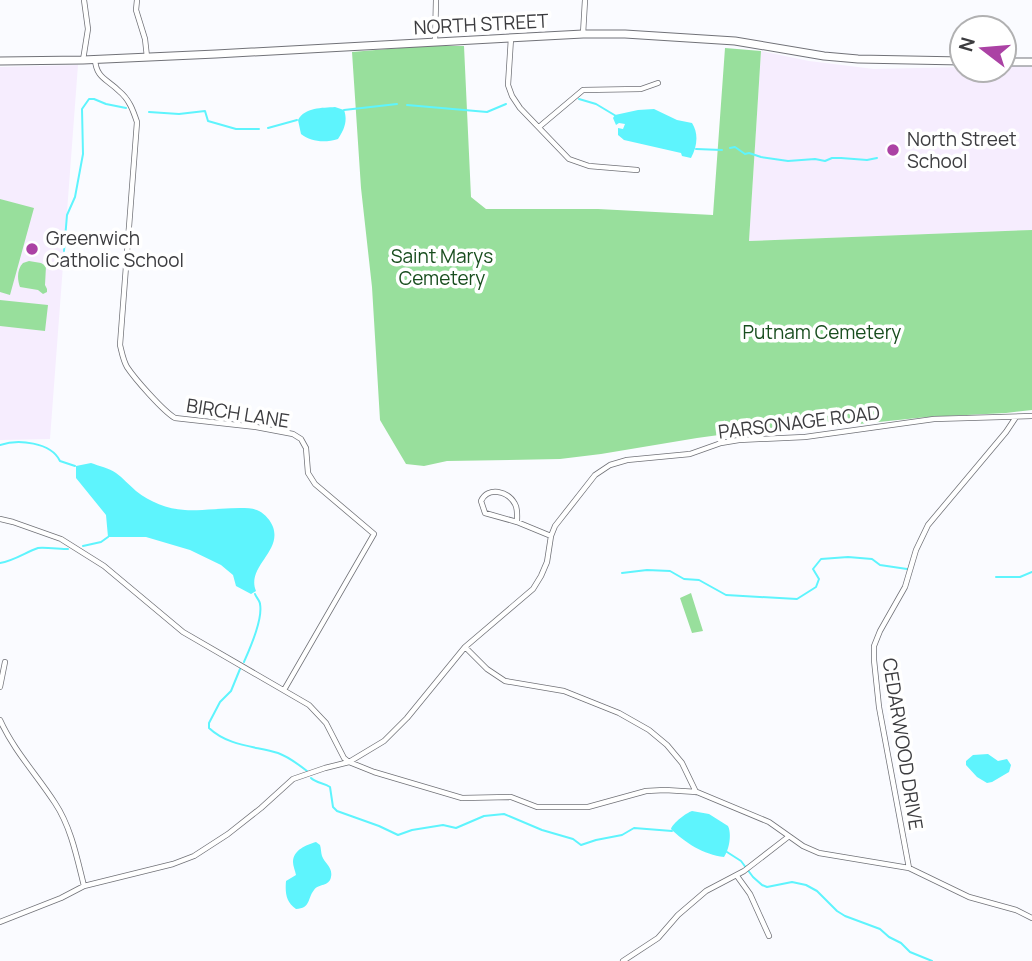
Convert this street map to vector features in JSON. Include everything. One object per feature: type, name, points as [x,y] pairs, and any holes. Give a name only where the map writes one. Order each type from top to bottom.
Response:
[{"type":"main road","name":"NORTH STREET","points":[[0,61],[83,60],[583,34],[735,41],[858,59],[948,61]]},
{"type":"street","points":[[83,60],[88,29],[84,0]]},
{"type":"street","points":[[137,0],[136,9],[147,57]]},
{"type":"street","points":[[435,42],[436,0]]},
{"type":"street","points":[[583,34],[585,0]]},
{"type":"street","points":[[511,37],[508,85],[520,108],[569,159],[589,166],[637,170]]},
{"type":"street","name":"BIRCH LANE","points":[[94,59],[99,75],[121,92],[131,105],[137,122],[120,345],[128,369],[165,411],[175,418],[256,427],[293,434],[301,439],[306,448],[308,473],[315,484],[374,534],[284,690]]},
{"type":"street","points":[[539,127],[583,90],[641,89],[658,83]]},
{"type":"street","name":"PARSONAGE ROAD","points":[[0,922],[85,886],[173,864],[194,856],[228,834],[293,779],[349,762],[384,741],[407,718],[466,647],[533,589],[547,562],[555,526],[595,475],[603,469],[619,462],[690,454],[739,440],[805,437],[934,419],[1032,416]]},
{"type":"street","name":"CEDARWOOD DRIVE","points":[[909,868],[879,707],[874,646],[905,587],[916,550],[928,525],[1016,417]]},
{"type":"street","points":[[517,522],[515,503],[507,496],[489,492],[482,496],[485,513],[551,536]]},
{"type":"street","points":[[0,519],[61,539],[114,573],[183,632],[309,705],[326,723],[344,758],[374,772],[462,798],[511,797],[537,807],[588,807],[646,791],[697,792],[769,822],[803,846],[819,853],[909,868],[969,897],[1016,910],[1032,918]]},
{"type":"street","points":[[466,647],[487,669],[505,681],[564,691],[619,713],[649,730],[667,745],[682,763],[697,792]]},
{"type":"street","points":[[0,687],[5,662]]},
{"type":"street","points":[[0,720],[8,737],[57,805],[73,842],[85,886]]},
{"type":"street","points":[[623,961],[658,938],[678,915],[706,891],[737,876],[788,836]]},
{"type":"street","points":[[737,876],[750,894],[769,936]]},
{"type":"shaded area","name":"North Street School","points":[[761,51],[809,61],[874,69],[948,67],[948,84],[1018,84],[1018,66],[1032,67],[1032,230],[749,241]]},
{"type":"shaded area","name":"Greenwich Catholic School","points":[[78,65],[50,439],[0,440],[0,67]]},
{"type":"green space","points":[[423,46],[464,46],[471,197],[486,209],[598,209],[713,215],[725,48],[761,51],[749,241],[1032,230],[1032,410],[748,431],[560,459],[447,461],[424,466],[406,464],[380,420],[372,287],[361,188],[352,52]]},
{"type":"green space","points":[[0,199],[34,208],[10,295],[0,292]]},
{"type":"green space","points":[[29,261],[46,266],[47,292],[43,294],[38,290],[20,287],[20,268],[23,263]]},
{"type":"green space","points":[[0,300],[48,305],[45,331],[0,326]]},
{"type":"green space","points":[[691,593],[703,631],[692,633],[680,598]]},
{"type":"water","points":[[335,107],[344,110],[346,118],[338,139],[318,141],[301,134],[298,120],[301,116],[314,109]]},
{"type":"water","points":[[654,109],[677,120],[692,123],[696,140],[691,158],[682,156],[681,153],[624,140],[618,135],[618,128],[623,129],[625,124],[616,125],[613,118],[615,115]]},
{"type":"water","points":[[91,463],[113,471],[141,495],[165,506],[192,510],[245,508],[263,514],[272,525],[274,536],[273,544],[256,574],[256,591],[251,594],[236,586],[233,575],[221,565],[190,550],[146,537],[108,537],[106,515],[76,478],[76,466]]},
{"type":"water","points":[[988,754],[998,761],[1007,759],[1011,765],[1009,772],[987,783],[977,777],[966,765],[966,761],[973,755]]},
{"type":"water","points":[[692,811],[709,814],[728,826],[729,842],[724,857],[695,847],[671,829]]},
{"type":"water","points":[[316,842],[320,845],[331,877],[328,882],[314,890],[306,905],[296,909],[287,897],[286,881],[296,875],[293,862],[295,854],[304,846]]},
{"type":"waterway","points":[[64,251],[67,215],[75,197],[83,154],[82,109],[89,99],[126,108]]},
{"type":"waterway","points":[[579,99],[596,104],[616,116]]},
{"type":"waterway","points":[[344,110],[397,104]]},
{"type":"waterway","points":[[407,105],[487,112],[506,104]]},
{"type":"waterway","points":[[149,112],[179,114],[205,111],[208,121],[236,129],[259,129]]},
{"type":"waterway","points":[[268,128],[297,120]]},
{"type":"waterway","points":[[730,148],[735,147],[745,154],[788,161],[877,158]]},
{"type":"waterway","points":[[696,149],[722,150]]},
{"type":"waterway","points":[[0,445],[25,442],[42,446],[60,461],[75,466]]},
{"type":"waterway","points":[[83,546],[101,542],[108,537]]},
{"type":"waterway","points":[[0,563],[38,548],[68,549]]},
{"type":"waterway","points":[[622,573],[670,571],[684,579],[699,580],[726,595],[797,599],[816,587],[819,579],[813,569],[821,559],[872,559],[880,565],[907,569]]},
{"type":"waterway","points":[[996,577],[1020,577],[1032,572]]},
{"type":"waterway","points":[[244,662],[260,617],[260,603],[255,594]]},
{"type":"waterway","points":[[240,669],[231,691],[220,702],[209,728],[224,739],[282,755],[307,771]]},
{"type":"waterway","points":[[311,778],[330,787],[333,807],[337,811],[398,835],[443,825],[456,828],[484,816],[504,814],[573,839],[581,845],[622,835],[634,828],[672,831]]},
{"type":"waterway","points":[[727,852],[741,861],[762,885],[767,887],[792,882],[806,885],[817,891],[845,916],[880,929],[910,952],[932,961]]},
{"type":"place","name":"North Street School","points":[[893,150]]},
{"type":"place","name":"Greenwich Catholic School","points":[[32,249]]},
{"type":"park label","name":"Saint Marys Cemetery","points":[[442,267]]},
{"type":"park label","name":"Putnam Cemetery","points":[[822,332]]}]
